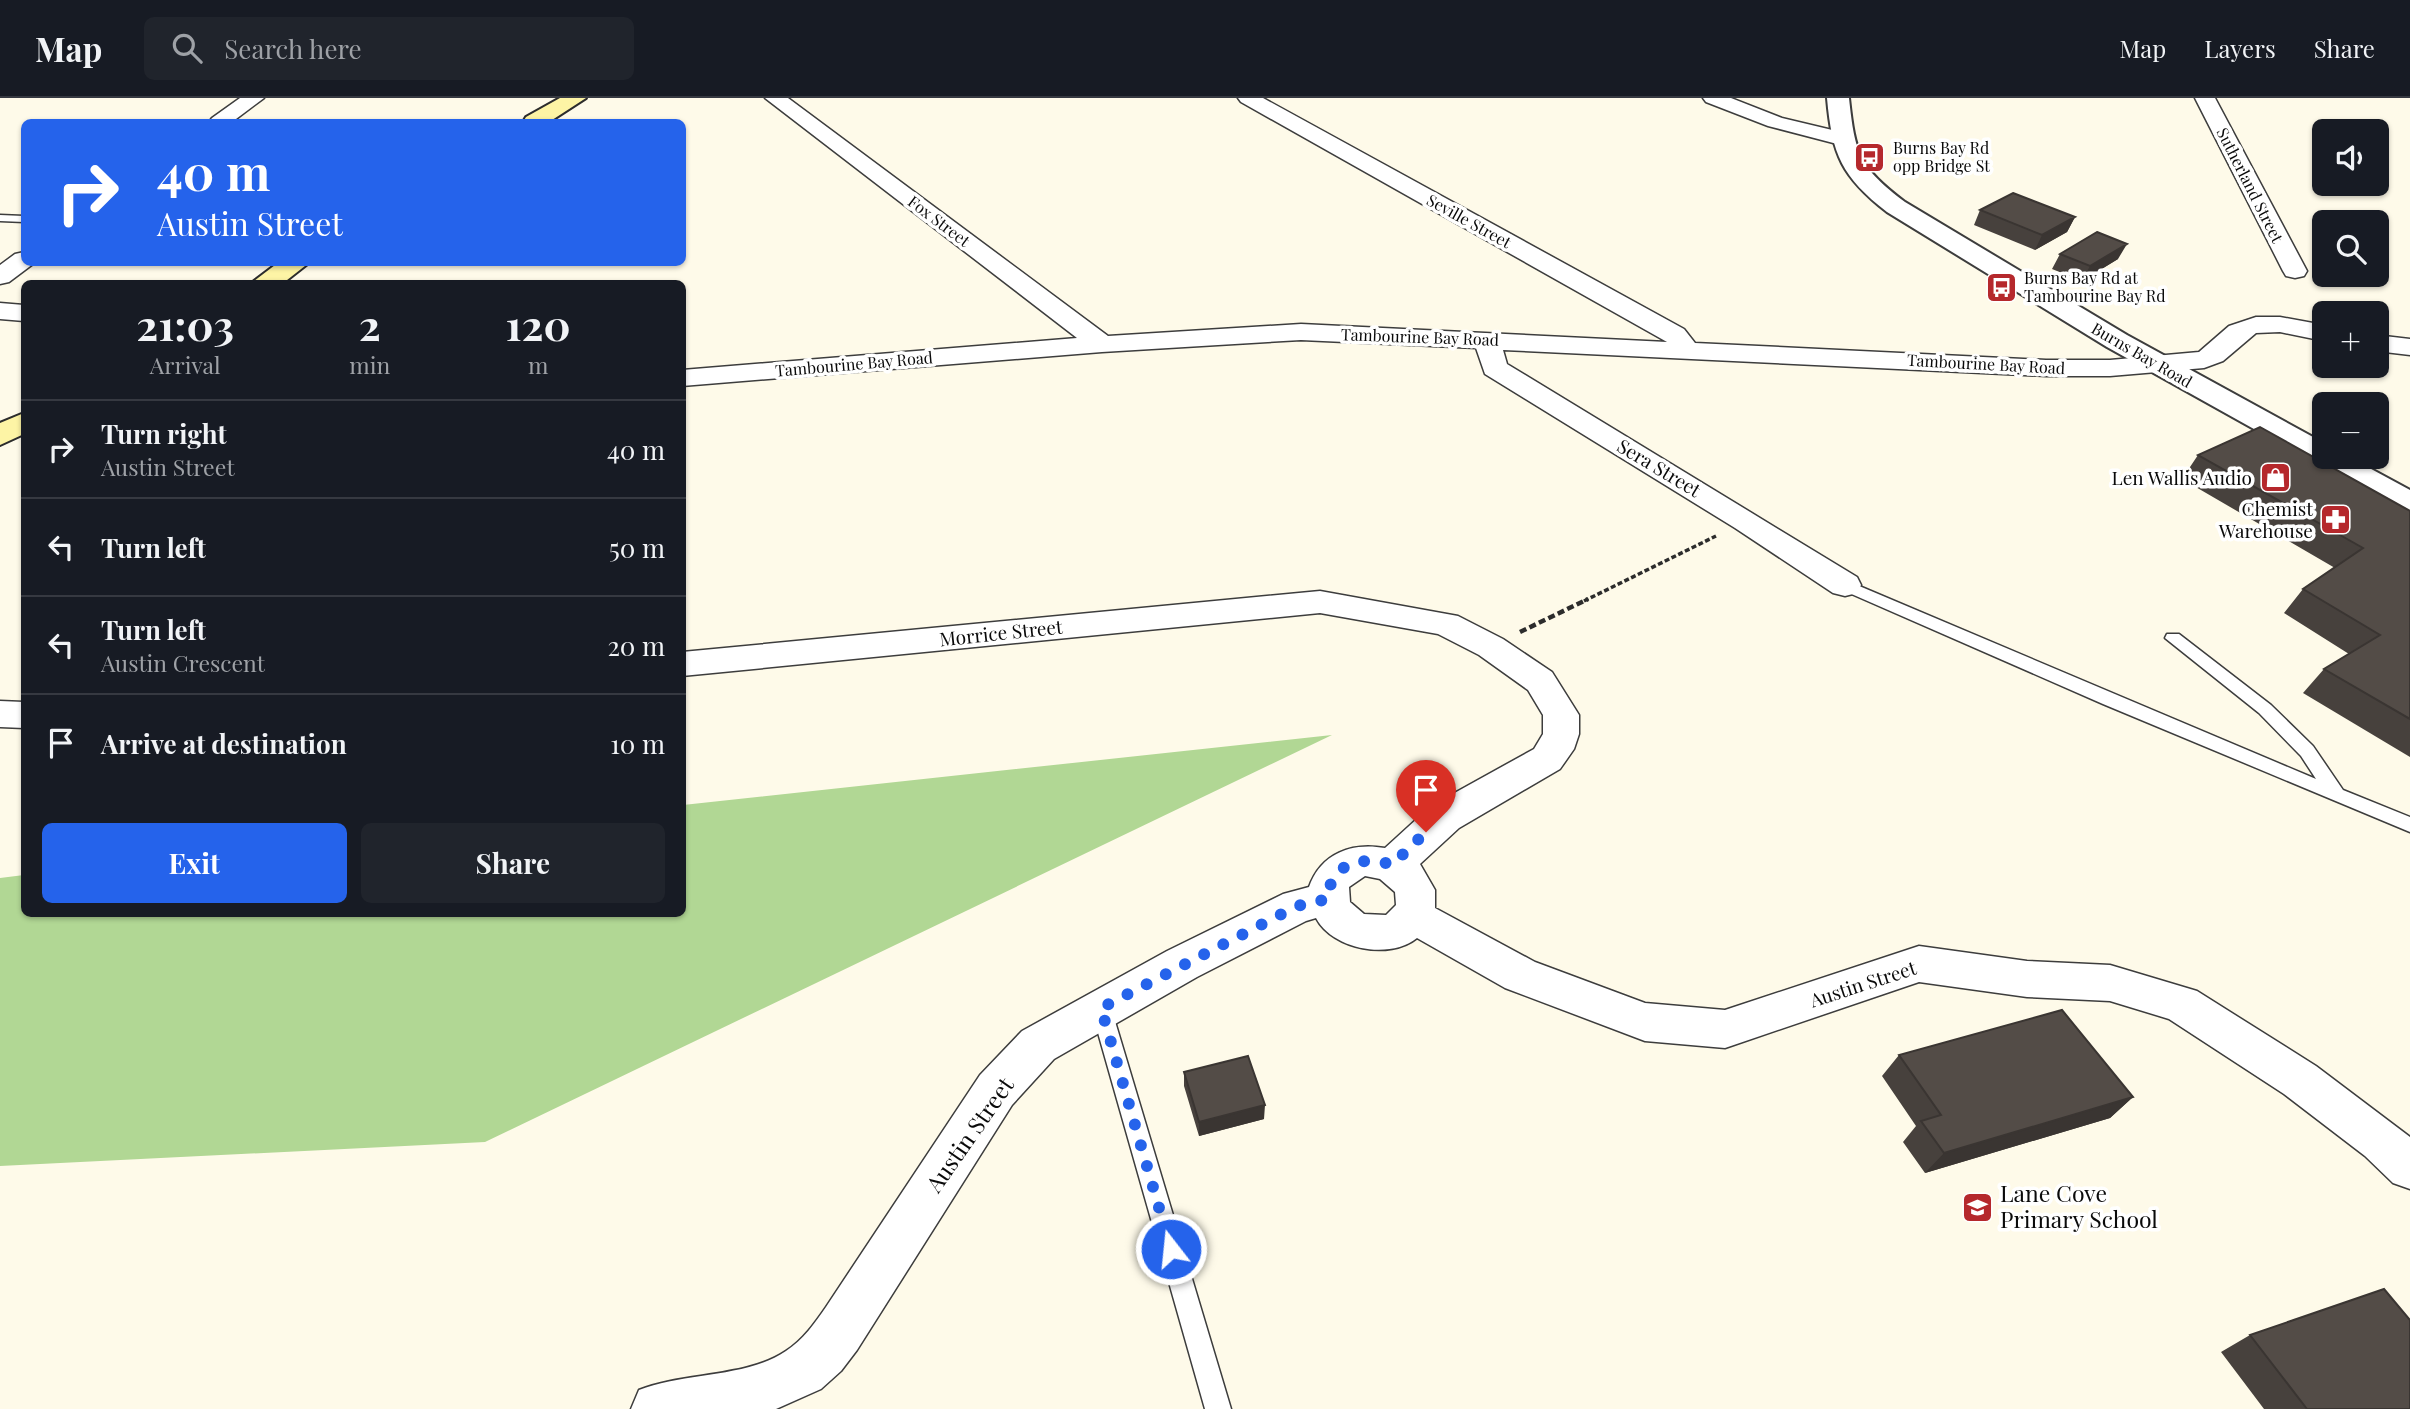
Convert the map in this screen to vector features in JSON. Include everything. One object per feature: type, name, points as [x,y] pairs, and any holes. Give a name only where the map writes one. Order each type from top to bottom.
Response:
[{"type":"main road","points":[[539,119],[575,98]]},
{"type":"main road","points":[[269,280],[292,266]]},
{"type":"main road","points":[[0,436],[21,424]]},
{"type":"street","points":[[223,119],[254,98]]},
{"type":"street","name":"Fox Street","points":[[775,98],[1102,344]]},
{"type":"street","name":"Seville Street","points":[[1248,98],[1675,335],[1686,349]]},
{"type":"street","points":[[1713,98],[1775,122],[1841,139]]},
{"type":"street","name":"Burns Bay Road","points":[[1838,98],[1841,139],[1845,154],[1871,187],[1906,215],[2159,365],[2312,449]]},
{"type":"street","name":"Sutherland Street","points":[[2205,98],[2295,271]]},
{"type":"street","points":[[0,277],[21,262]]},
{"type":"street","points":[[0,311],[21,313]]},
{"type":"street","name":"Tambourine Bay Road","points":[[686,378],[1102,344],[1301,332],[2046,368],[2159,365],[2193,363],[2213,358],[2238,331],[2256,325],[2295,327],[2312,331]]},
{"type":"street","name":"Sera Street","points":[[1487,340],[1495,368],[1746,521],[1845,585]]},
{"type":"street","points":[[2389,345],[2410,347]]},
{"type":"street","name":"Burns Bay Road","points":[[2349,469],[2410,503]]},
{"type":"street","name":"Morrice Street","points":[[686,664],[1320,602],[1446,624],[1491,647],[1530,673],[1550,694],[1561,715],[1561,734],[1556,749],[1547,759],[1445,817],[1392,865]]},
{"type":"street","points":[[0,714],[21,715]]},
{"type":"street","points":[[1365,860],[1392,865],[1414,884],[1418,900],[1413,916],[1394,931],[1366,932],[1340,920],[1328,899],[1328,888],[1333,877],[1341,869],[1365,860]]},
{"type":"street","name":"Austin Street","points":[[658,1409],[760,1388],[797,1375],[818,1358],[844,1325],[996,1090],[1038,1045],[1101,1008],[1297,906],[1328,899]]},
{"type":"street","name":"Austin Street","points":[[1413,916],[1520,975],[1645,1022],[1725,1029],[1919,964],[2027,979],[2110,983],[2182,1004],[2301,1080],[2381,1141],[2410,1167]]},
{"type":"lane","points":[[0,218],[21,219]]},
{"type":"lane","points":[[1845,585],[2109,701],[2410,825]]},
{"type":"lane","points":[[2173,638],[2265,709],[2307,751],[2337,795]]},
{"type":"lane","points":[[1101,1008],[1218,1409]]},
{"type":"path","points":[[1491,647],[1746,521]]},
{"type":"green space","points":[[1332,735],[485,1142],[0,1166],[0,878],[21,875],[21,917],[686,917],[686,805]]},
{"type":"building","points":[[2013,193],[2075,217],[2042,235],[1980,210]]},
{"type":"building","points":[[2097,232],[2127,244],[2090,266],[2060,254]]},
{"type":"building","points":[[2260,427],[2312,456],[2312,469],[2335,469],[2410,511],[2410,719],[2324,669],[2380,635],[2303,589],[2363,548],[2198,455]]},
{"type":"building","points":[[2062,1010],[2133,1097],[1944,1153],[1921,1121],[1941,1115],[1899,1055]]},
{"type":"building","points":[[1248,1056],[1265,1105],[1199,1122],[1184,1072]]},
{"type":"building","points":[[2384,1289],[2410,1320],[2410,1409],[2307,1409],[2250,1335]]},
{"type":"place","name":"Burns Bay Rd opp Bridge St","points":[[1870,157]]},
{"type":"place","name":"Burns Bay Rd at Tambourine Bay Rd","points":[[2001,287]]},
{"type":"place","name":"Len Wallis Audio","points":[[2275,478]]},
{"type":"place","name":"Chemist Warehouse","points":[[2336,520]]},
{"type":"place","name":"Lane Cove Primary School","points":[[1977,1207]]},
{"type":"route","points":[[1171,1249],[1101,1008],[1297,906],[1328,899],[1328,888],[1333,877],[1352,863],[1365,860],[1392,865],[1426,832]]}]
